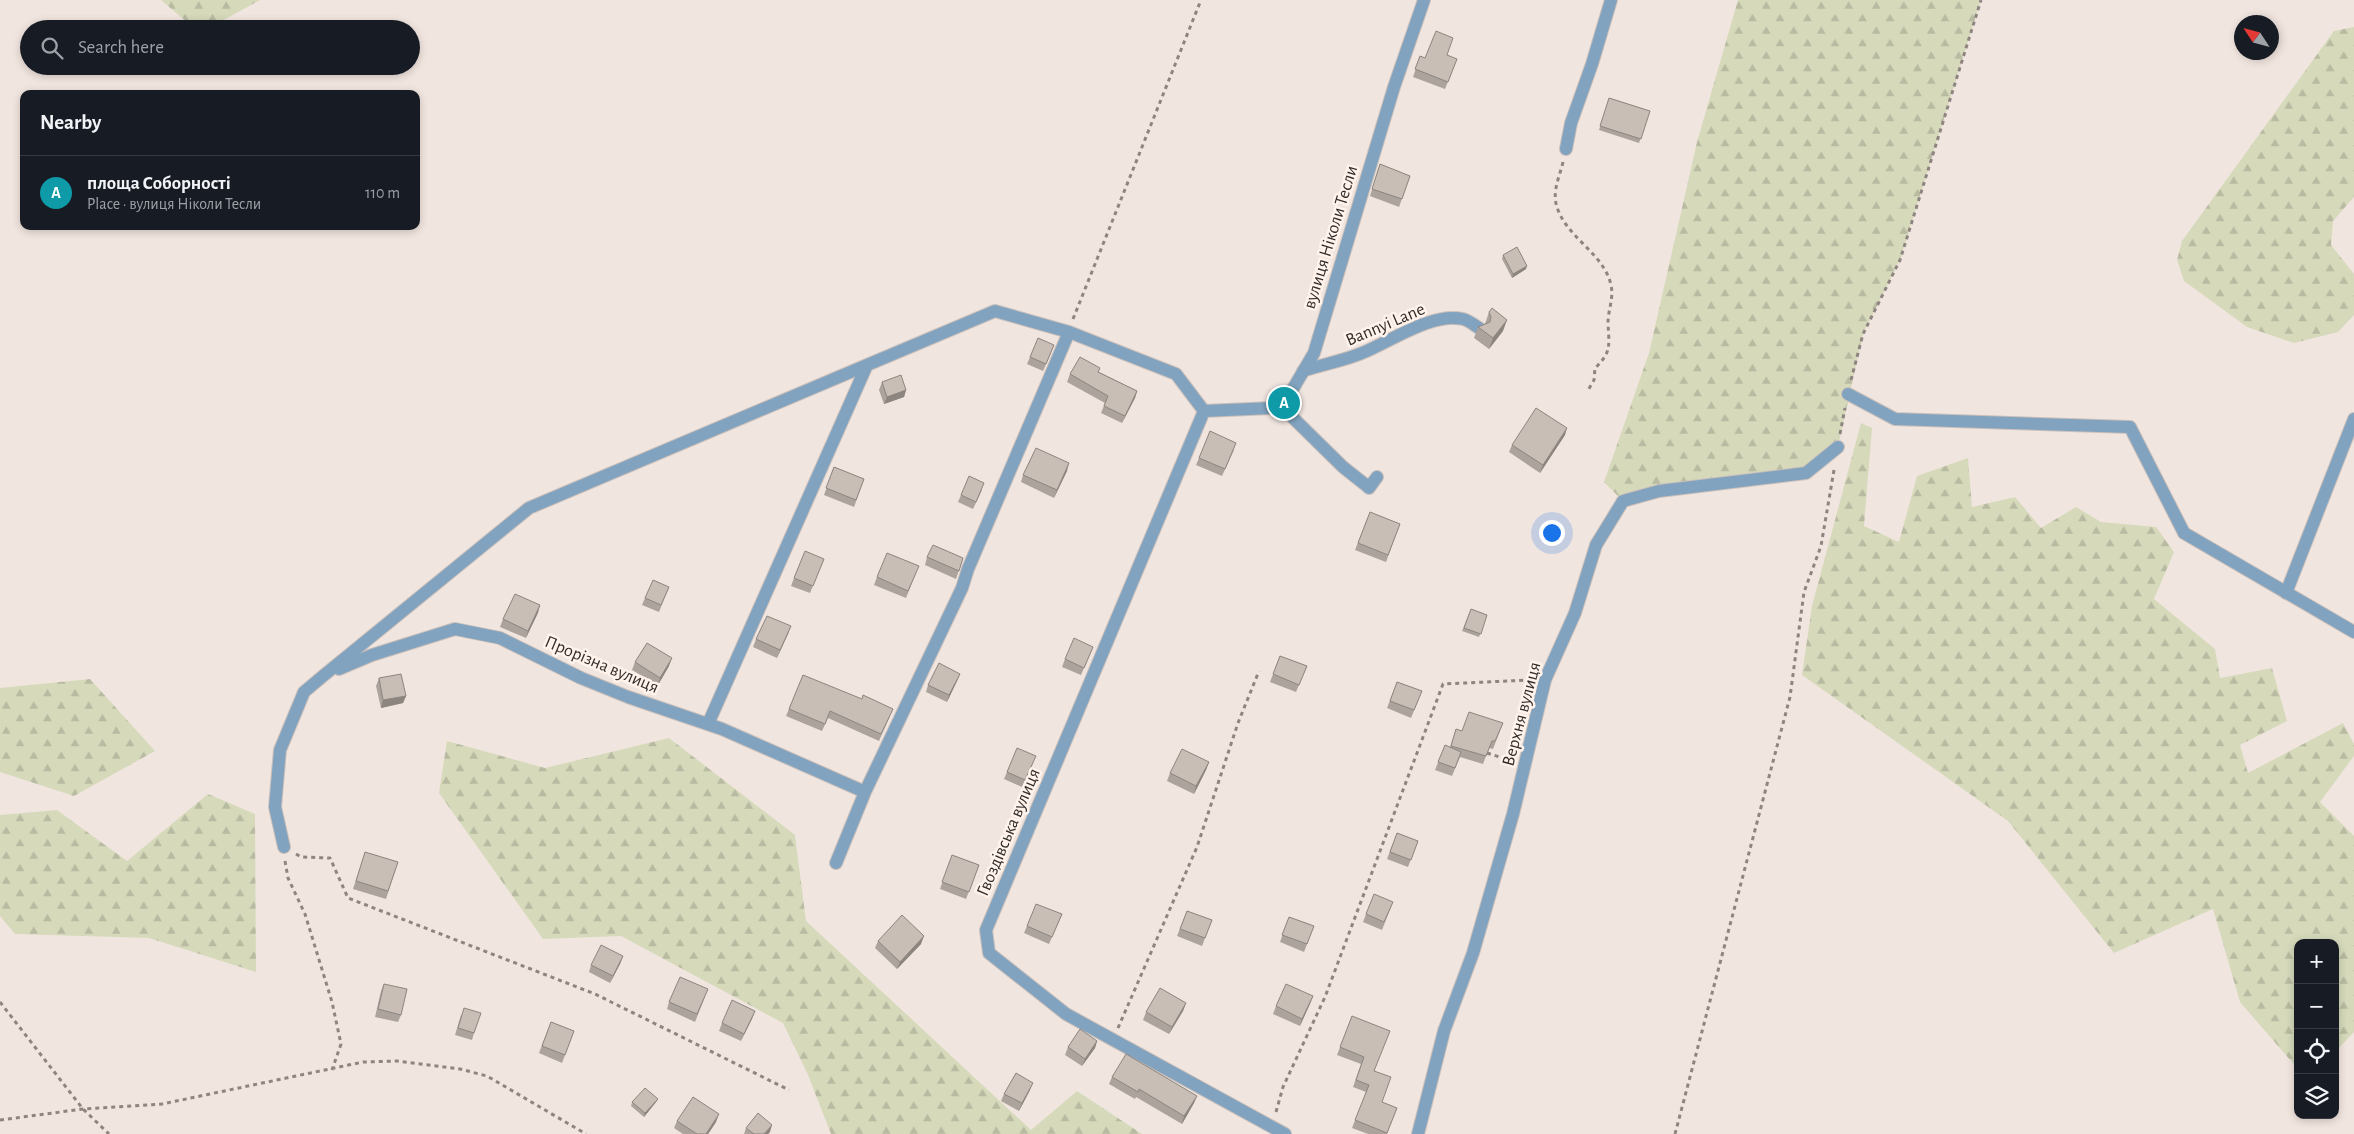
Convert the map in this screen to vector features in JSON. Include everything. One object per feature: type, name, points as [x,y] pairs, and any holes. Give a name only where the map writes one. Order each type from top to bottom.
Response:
[{"type":"street","name":"вулиця Ніколи Тесли","points":[[1273,408],[1294,387],[1314,353],[1394,87],[1424,0]]},
{"type":"street","points":[[1566,149],[1571,123],[1592,64],[1611,0]]},
{"type":"street","points":[[284,846],[275,807],[280,750],[304,692],[529,508],[995,310],[1068,332],[1176,374],[1203,409],[1273,408],[1284,410],[1343,467],[1369,488],[1377,477]]},
{"type":"street","name":"Bannyi Lane","points":[[1303,371],[1320,365],[1341,362],[1418,327],[1442,319],[1464,318],[1479,328]]},
{"type":"street","points":[[836,863],[864,792],[962,588],[968,569],[1068,332]]},
{"type":"street","points":[[708,724],[867,365]]},
{"type":"street","points":[[1848,394],[1896,419],[2130,428],[2184,533],[2354,632]]},
{"type":"street","name":"Гвоздівська вулиця","points":[[1203,409],[986,930],[989,953],[1066,1014],[1285,1134]]},
{"type":"street","points":[[2286,593],[2354,419]]},
{"type":"street","name":"Верхня вулиця","points":[[1418,1134],[1444,1031],[1473,953],[1513,814],[1545,680],[1575,613],[1596,545],[1623,501],[1659,491],[1806,473],[1838,447]]},
{"type":"street","name":"Прорізна вулиця","points":[[323,676],[372,654],[455,628],[500,638],[581,678],[628,698],[708,724],[864,792]]},
{"type":"path","points":[[1068,332],[1201,0]]},
{"type":"path","points":[[1675,1134],[1790,697],[1804,592],[1821,546],[1848,394],[1863,334],[1900,260],[1981,0]]},
{"type":"path","points":[[1566,149],[1554,190],[1558,211],[1574,234],[1590,250],[1611,285],[1612,301],[1608,317],[1609,349],[1605,359],[1595,368],[1594,380],[1588,392]]},
{"type":"path","points":[[1113,1040],[1197,847],[1238,723],[1259,671]]},
{"type":"path","points":[[1272,1127],[1283,1087],[1325,997],[1443,684],[1545,680]]},
{"type":"path","points":[[1487,753],[1525,765]]},
{"type":"path","points":[[284,846],[288,878],[305,914],[332,1002],[341,1044],[332,1070]]},
{"type":"path","points":[[284,846],[301,858],[330,858],[348,898],[595,994],[789,1090]]},
{"type":"path","points":[[0,1002],[83,1109],[109,1134]]},
{"type":"path","points":[[0,1120],[83,1109],[162,1104],[363,1062],[397,1061],[460,1069],[487,1076],[586,1134]]},
{"type":"green space","points":[[161,0],[260,0],[223,20],[184,20]]},
{"type":"green space","points":[[1738,0],[1981,0],[1900,260],[1863,334],[1838,447],[1806,473],[1623,501],[1604,482],[1649,353],[1697,142]]},
{"type":"green space","points":[[2354,27],[2354,197],[2333,221],[2331,245],[2354,274],[2354,315],[2338,332],[2294,343],[2247,327],[2184,281],[2177,260],[2182,241],[2334,31]]},
{"type":"green space","points":[[1861,423],[1872,428],[1864,526],[1899,542],[1917,476],[1968,458],[1972,507],[2015,497],[2041,528],[2076,507],[2101,522],[2156,527],[2174,552],[2154,599],[2215,649],[2220,678],[2272,668],[2287,721],[2240,745],[2248,773],[2343,723],[2354,744],[2354,756],[2320,802],[2354,836],[2354,1032],[2339,1048],[2339,939],[2294,939],[2294,1064],[2240,1002],[2213,909],[2114,953],[2008,821],[1802,675],[1812,606]]},
{"type":"green space","points":[[90,679],[155,751],[74,796],[0,772],[0,688]]},
{"type":"green space","points":[[669,738],[795,835],[806,921],[1031,1130],[1077,1091],[1142,1134],[831,1134],[808,1075],[783,1023],[621,936],[543,939],[439,793],[447,741],[545,768]]},
{"type":"green space","points":[[208,794],[255,814],[256,972],[149,938],[15,934],[0,916],[0,815],[57,810],[127,861]]},
{"type":"building","points":[[1436,31],[1453,38],[1447,55],[1457,59],[1448,82],[1415,69],[1420,56],[1425,58]]},
{"type":"building","points":[[1609,98],[1650,111],[1641,139],[1600,126]]},
{"type":"building","points":[[1380,164],[1410,176],[1402,199],[1372,189]]},
{"type":"building","points":[[1517,247],[1527,266],[1513,274],[1503,255]]},
{"type":"building","points":[[1492,308],[1507,320],[1493,338],[1478,327],[1490,322],[1489,312]]},
{"type":"building","points":[[1038,338],[1054,345],[1046,364],[1030,357]]},
{"type":"building","points":[[1080,357],[1100,368],[1098,372],[1137,391],[1125,416],[1104,406],[1108,396],[1070,374]]},
{"type":"building","points":[[901,375],[906,390],[887,397],[882,382]]},
{"type":"building","points":[[1536,408],[1567,428],[1543,465],[1512,445]]},
{"type":"building","points":[[1210,431],[1236,443],[1225,469],[1199,458]]},
{"type":"building","points":[[1036,448],[1069,463],[1057,490],[1023,475]]},
{"type":"building","points":[[834,467],[864,479],[856,500],[826,488]]},
{"type":"building","points":[[969,476],[984,483],[976,502],[961,495]]},
{"type":"building","points":[[1370,512],[1400,524],[1388,555],[1358,543]]},
{"type":"building","points":[[933,545],[963,558],[959,571],[927,557]]},
{"type":"building","points":[[805,551],[824,559],[813,586],[794,578]]},
{"type":"building","points":[[887,553],[919,566],[908,591],[877,577]]},
{"type":"building","points":[[653,580],[669,587],[661,605],[645,598]]},
{"type":"building","points":[[515,594],[540,605],[528,631],[503,619]]},
{"type":"building","points":[[1471,609],[1487,615],[1481,634],[1464,628]]},
{"type":"building","points":[[767,616],[791,626],[780,650],[756,639]]},
{"type":"building","points":[[1074,638],[1093,647],[1084,668],[1065,659]]},
{"type":"building","points":[[647,643],[672,658],[660,678],[635,662]]},
{"type":"building","points":[[1280,656],[1307,666],[1299,685],[1273,674]]},
{"type":"building","points":[[939,663],[960,674],[949,695],[928,685]]},
{"type":"building","points":[[401,674],[406,696],[383,700],[379,678]]},
{"type":"building","points":[[803,675],[862,699],[863,695],[893,709],[881,734],[830,711],[825,724],[789,709]]},
{"type":"building","points":[[1397,682],[1422,691],[1414,710],[1390,701]]},
{"type":"building","points":[[1469,712],[1503,723],[1495,741],[1492,741],[1486,756],[1451,746],[1456,729],[1462,731]]},
{"type":"building","points":[[1445,745],[1461,752],[1455,768],[1438,762]]},
{"type":"building","points":[[1017,748],[1036,756],[1025,780],[1007,772]]},
{"type":"building","points":[[1182,749],[1209,762],[1196,786],[1170,773]]},
{"type":"building","points":[[1397,833],[1418,841],[1411,860],[1390,852]]},
{"type":"building","points":[[365,852],[398,862],[388,891],[356,881]]},
{"type":"building","points":[[952,855],[979,865],[969,892],[942,882]]},
{"type":"building","points":[[1374,894],[1393,902],[1384,922],[1366,914]]},
{"type":"building","points":[[1036,904],[1062,914],[1052,937],[1027,926]]},
{"type":"building","points":[[1187,911],[1212,920],[1205,938],[1180,929]]},
{"type":"building","points":[[902,915],[924,936],[900,962],[878,941]]},
{"type":"building","points":[[1289,917],[1314,926],[1307,944],[1282,935]]},
{"type":"building","points":[[601,945],[623,956],[613,976],[591,965]]},
{"type":"building","points":[[680,977],[708,989],[697,1014],[669,1002]]},
{"type":"building","points":[[384,984],[407,989],[401,1015],[378,1009]]},
{"type":"building","points":[[1286,984],[1313,996],[1302,1019],[1276,1006]]},
{"type":"building","points":[[1160,988],[1186,1003],[1172,1027],[1146,1012]]},
{"type":"building","points":[[732,1000],[755,1011],[744,1034],[722,1023]]},
{"type":"building","points":[[464,1008],[481,1013],[474,1033],[458,1028]]},
{"type":"building","points":[[1352,1016],[1390,1031],[1374,1071],[1391,1077],[1382,1102],[1397,1108],[1387,1133],[1355,1120],[1369,1085],[1356,1080],[1364,1057],[1340,1047]]},
{"type":"building","points":[[551,1022],[574,1031],[565,1055],[542,1046]]},
{"type":"building","points":[[1080,1029],[1097,1041],[1085,1059],[1068,1047]]},
{"type":"building","points":[[1126,1054],[1197,1096],[1184,1116],[1139,1089],[1138,1092],[1112,1077]]},
{"type":"building","points":[[1016,1073],[1033,1083],[1022,1103],[1004,1094]]},
{"type":"building","points":[[645,1088],[658,1099],[645,1113],[632,1102]]},
{"type":"building","points":[[693,1097],[719,1114],[706,1134],[697,1134],[677,1121]]},
{"type":"building","points":[[758,1113],[772,1125],[764,1134],[754,1134],[746,1128]]},
{"type":"place","name":"площа Соборності","points":[[1284,403]]}]
